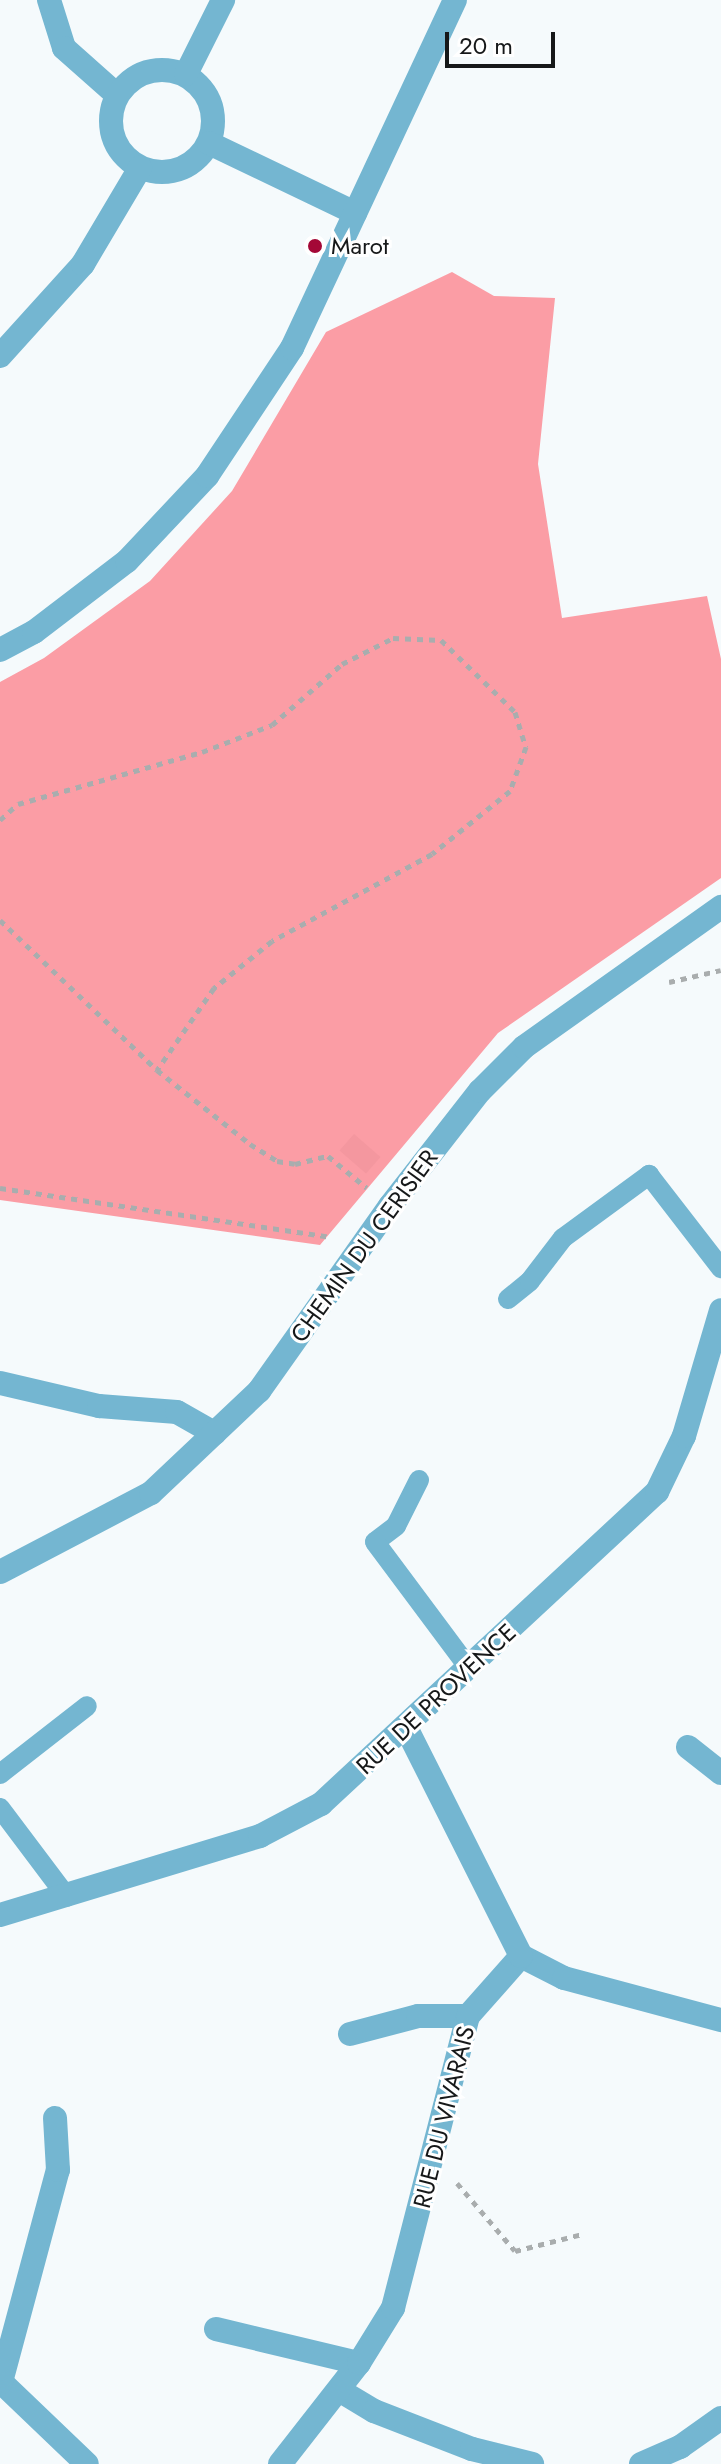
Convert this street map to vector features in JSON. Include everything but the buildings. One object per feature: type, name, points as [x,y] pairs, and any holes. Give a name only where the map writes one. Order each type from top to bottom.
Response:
[{"type":"street","points":[[49,0],[64,48],[117,95]]},
{"type":"street","points":[[186,74],[223,0]]},
{"type":"street","points":[[0,650],[34,632],[127,561],[207,476],[292,348],[455,0]]},
{"type":"street","points":[[164,68],[186,74],[211,101],[214,121],[209,143],[180,170],[140,168],[124,155],[113,138],[110,117],[117,95],[145,72],[164,68]]},
{"type":"street","points":[[209,143],[355,213]]},
{"type":"street","points":[[0,356],[83,264],[140,168]]},
{"type":"street","name":"CHEMIN DU CERISIER","points":[[0,1572],[151,1493],[259,1391],[390,1206],[480,1091],[524,1047],[721,907]]},
{"type":"street","name":"RUE DE PROVENCE","points":[[0,1915],[260,1836],[321,1804],[657,1492],[684,1436],[721,1310]]},
{"type":"street","points":[[0,1383],[99,1406],[177,1412],[214,1433]]},
{"type":"street","points":[[406,1727],[521,1956],[564,1978],[721,2020]]},
{"type":"street","points":[[688,1747],[721,1773]]},
{"type":"street","name":"RUE DU VIVARAIS","points":[[280,2464],[359,2363],[393,2308],[435,2158],[468,2016],[521,1956]]},
{"type":"street","points":[[350,2034],[418,2016],[468,2016]]},
{"type":"street","points":[[55,2118],[58,2170],[0,2382],[87,2464]]},
{"type":"street","points":[[216,2329],[359,2363]]},
{"type":"street","points":[[339,2390],[388,2417],[472,2449],[532,2464]]},
{"type":"street","points":[[641,2464],[680,2447],[721,2418]]},
{"type":"lane","points":[[508,1299],[530,1281],[563,1238],[649,1175],[721,1268]]},
{"type":"lane","points":[[419,1480],[396,1526],[375,1542],[469,1668]]},
{"type":"lane","points":[[0,1774],[87,1706]]},
{"type":"lane","points":[[0,1808],[67,1897]]},
{"type":"path","points":[[0,820],[18,804],[202,752],[272,725],[342,664],[393,638],[441,640],[515,712],[526,747],[510,791],[432,854],[272,941],[214,988],[157,1070]]},
{"type":"path","points":[[0,920],[157,1070],[277,1161],[311,1163],[328,1156],[390,1206]]},
{"type":"path","points":[[0,1188],[328,1235],[357,1253]]},
{"type":"path","points":[[435,2158],[515,2251],[582,2234]]},
{"type":"shaded area","points":[[452,272],[494,296],[555,298],[538,464],[562,618],[707,596],[721,659],[721,878],[498,1033],[320,1245],[0,1200],[0,682],[44,658],[150,581],[232,491],[326,332]]},
{"type":"shaded area","points":[[354,1134],[380,1157],[366,1174],[340,1151]]},
{"type":"place","name":"Marot","points":[[315,246]]}]
